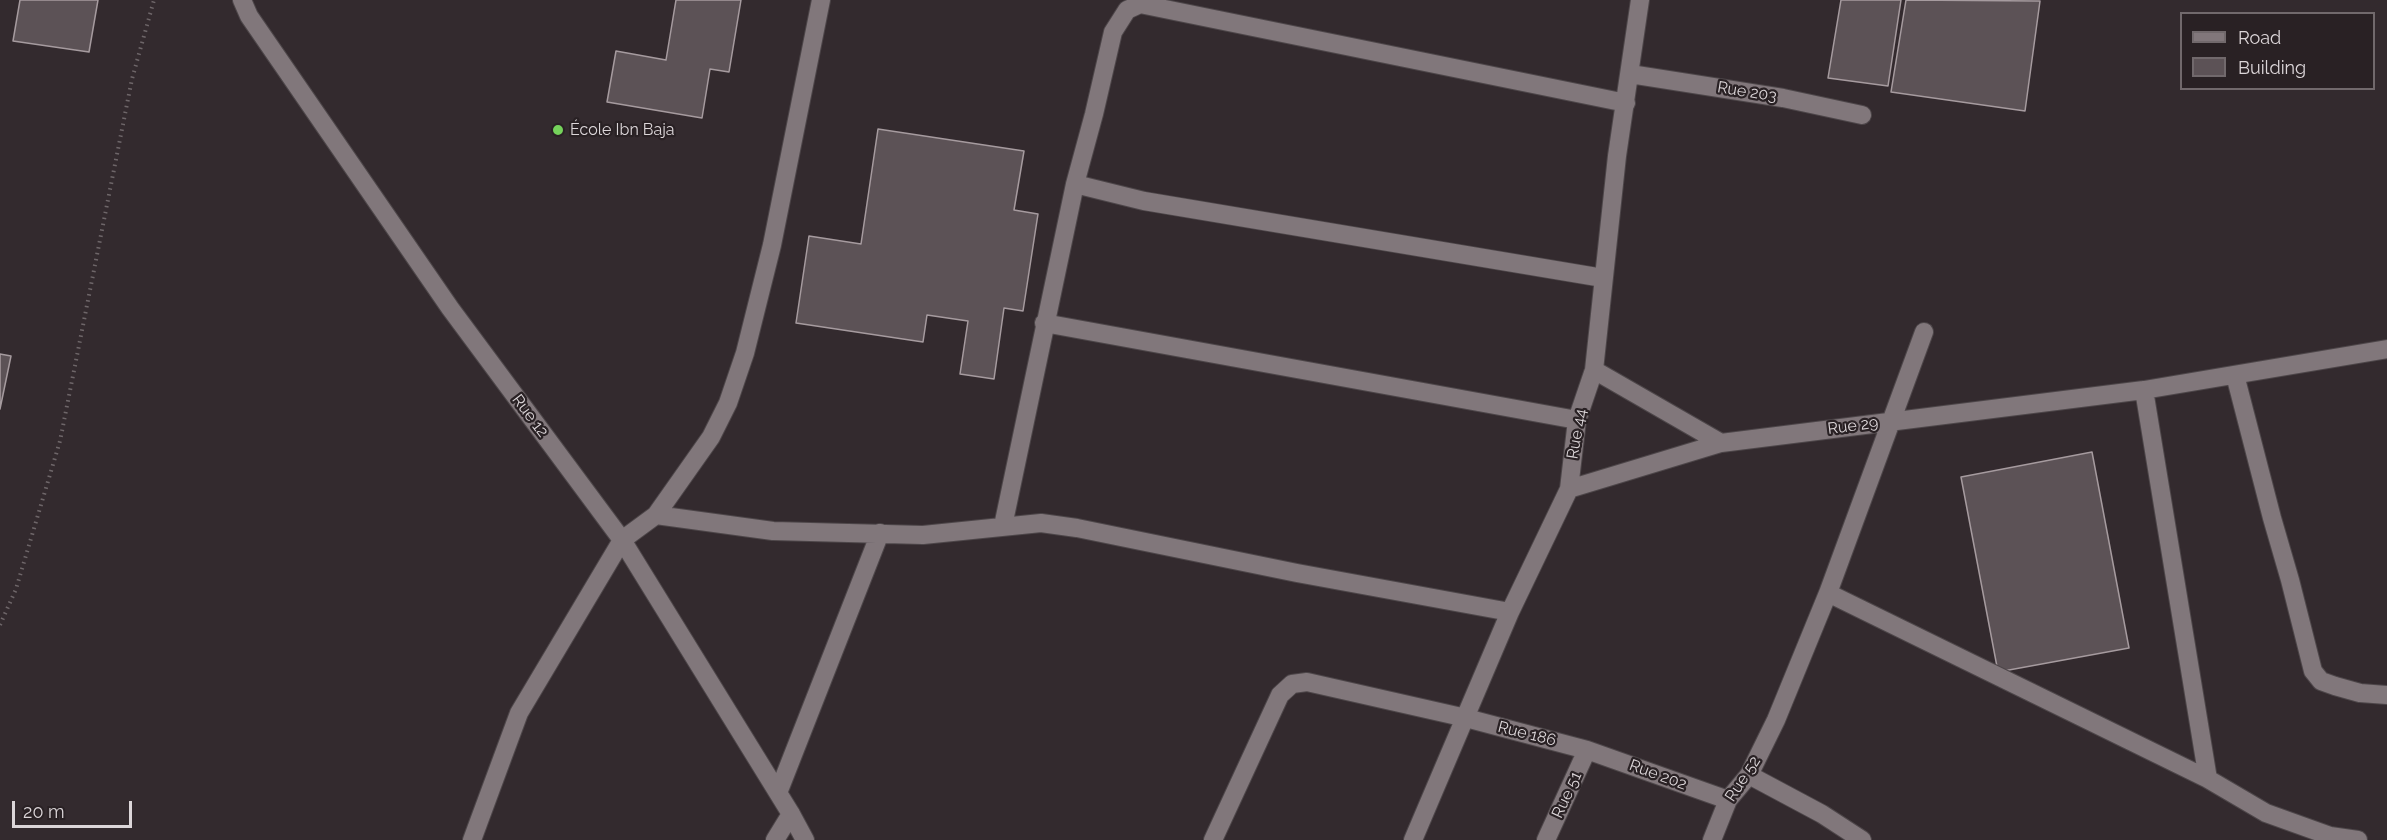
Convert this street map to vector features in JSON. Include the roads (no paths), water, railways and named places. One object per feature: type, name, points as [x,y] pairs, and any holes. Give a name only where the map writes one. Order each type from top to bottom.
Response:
[{"type":"street","points":[[472,840],[519,713],[622,540],[656,515],[711,437],[728,403],[745,353],[772,245],[821,0]]},
{"type":"street","name":"Rue 44","points":[[1413,840],[1510,612],[1569,489],[1577,420],[1594,370],[1617,156],[1640,0]]},
{"type":"street","points":[[1003,526],[1075,184],[1113,32],[1133,3],[1146,3],[1626,103]]},
{"type":"street","name":"Rue 12","points":[[248,5],[450,308],[622,540],[805,840]]},
{"type":"street","name":"Rue 203","points":[[1630,74],[1784,98],[1862,115]]},
{"type":"street","points":[[1075,184],[1144,201],[1603,278]]},
{"type":"street","points":[[1044,323],[1577,420]]},
{"type":"street","name":"Rue 29","points":[[1569,489],[1721,443],[1891,422],[1924,332]]},
{"type":"street","points":[[1891,422],[2144,390],[2387,349]]},
{"type":"street","points":[[1594,370],[1721,443]]},
{"type":"street","points":[[2235,375],[2313,671],[2321,681],[2335,686],[2360,693],[2387,695]]},
{"type":"street","points":[[2144,390],[2208,780]]},
{"type":"street","name":"Rue 52","points":[[1712,840],[1728,800],[1749,775],[1776,720],[1827,593],[1891,422]]},
{"type":"street","points":[[656,515],[773,531],[923,535],[1041,523],[1510,612]]},
{"type":"street","points":[[778,793],[880,533]]},
{"type":"street","points":[[1827,593],[2208,780],[2266,813],[2328,838],[2358,840]]},
{"type":"street","name":"Rue 186","points":[[1213,840],[1266,721],[1280,695],[1292,684],[1307,682],[1466,718],[1587,750]]},
{"type":"street","name":"Rue 202","points":[[1587,750],[1728,800]]},
{"type":"street","name":"Rue 51","points":[[1546,840],[1587,750]]},
{"type":"street","points":[[1749,775],[1822,814],[1862,840]]},
{"type":"street","points":[[775,840],[791,814]]},
{"type":"place","name":"École Ibn Baja","points":[[558,130]]}]
